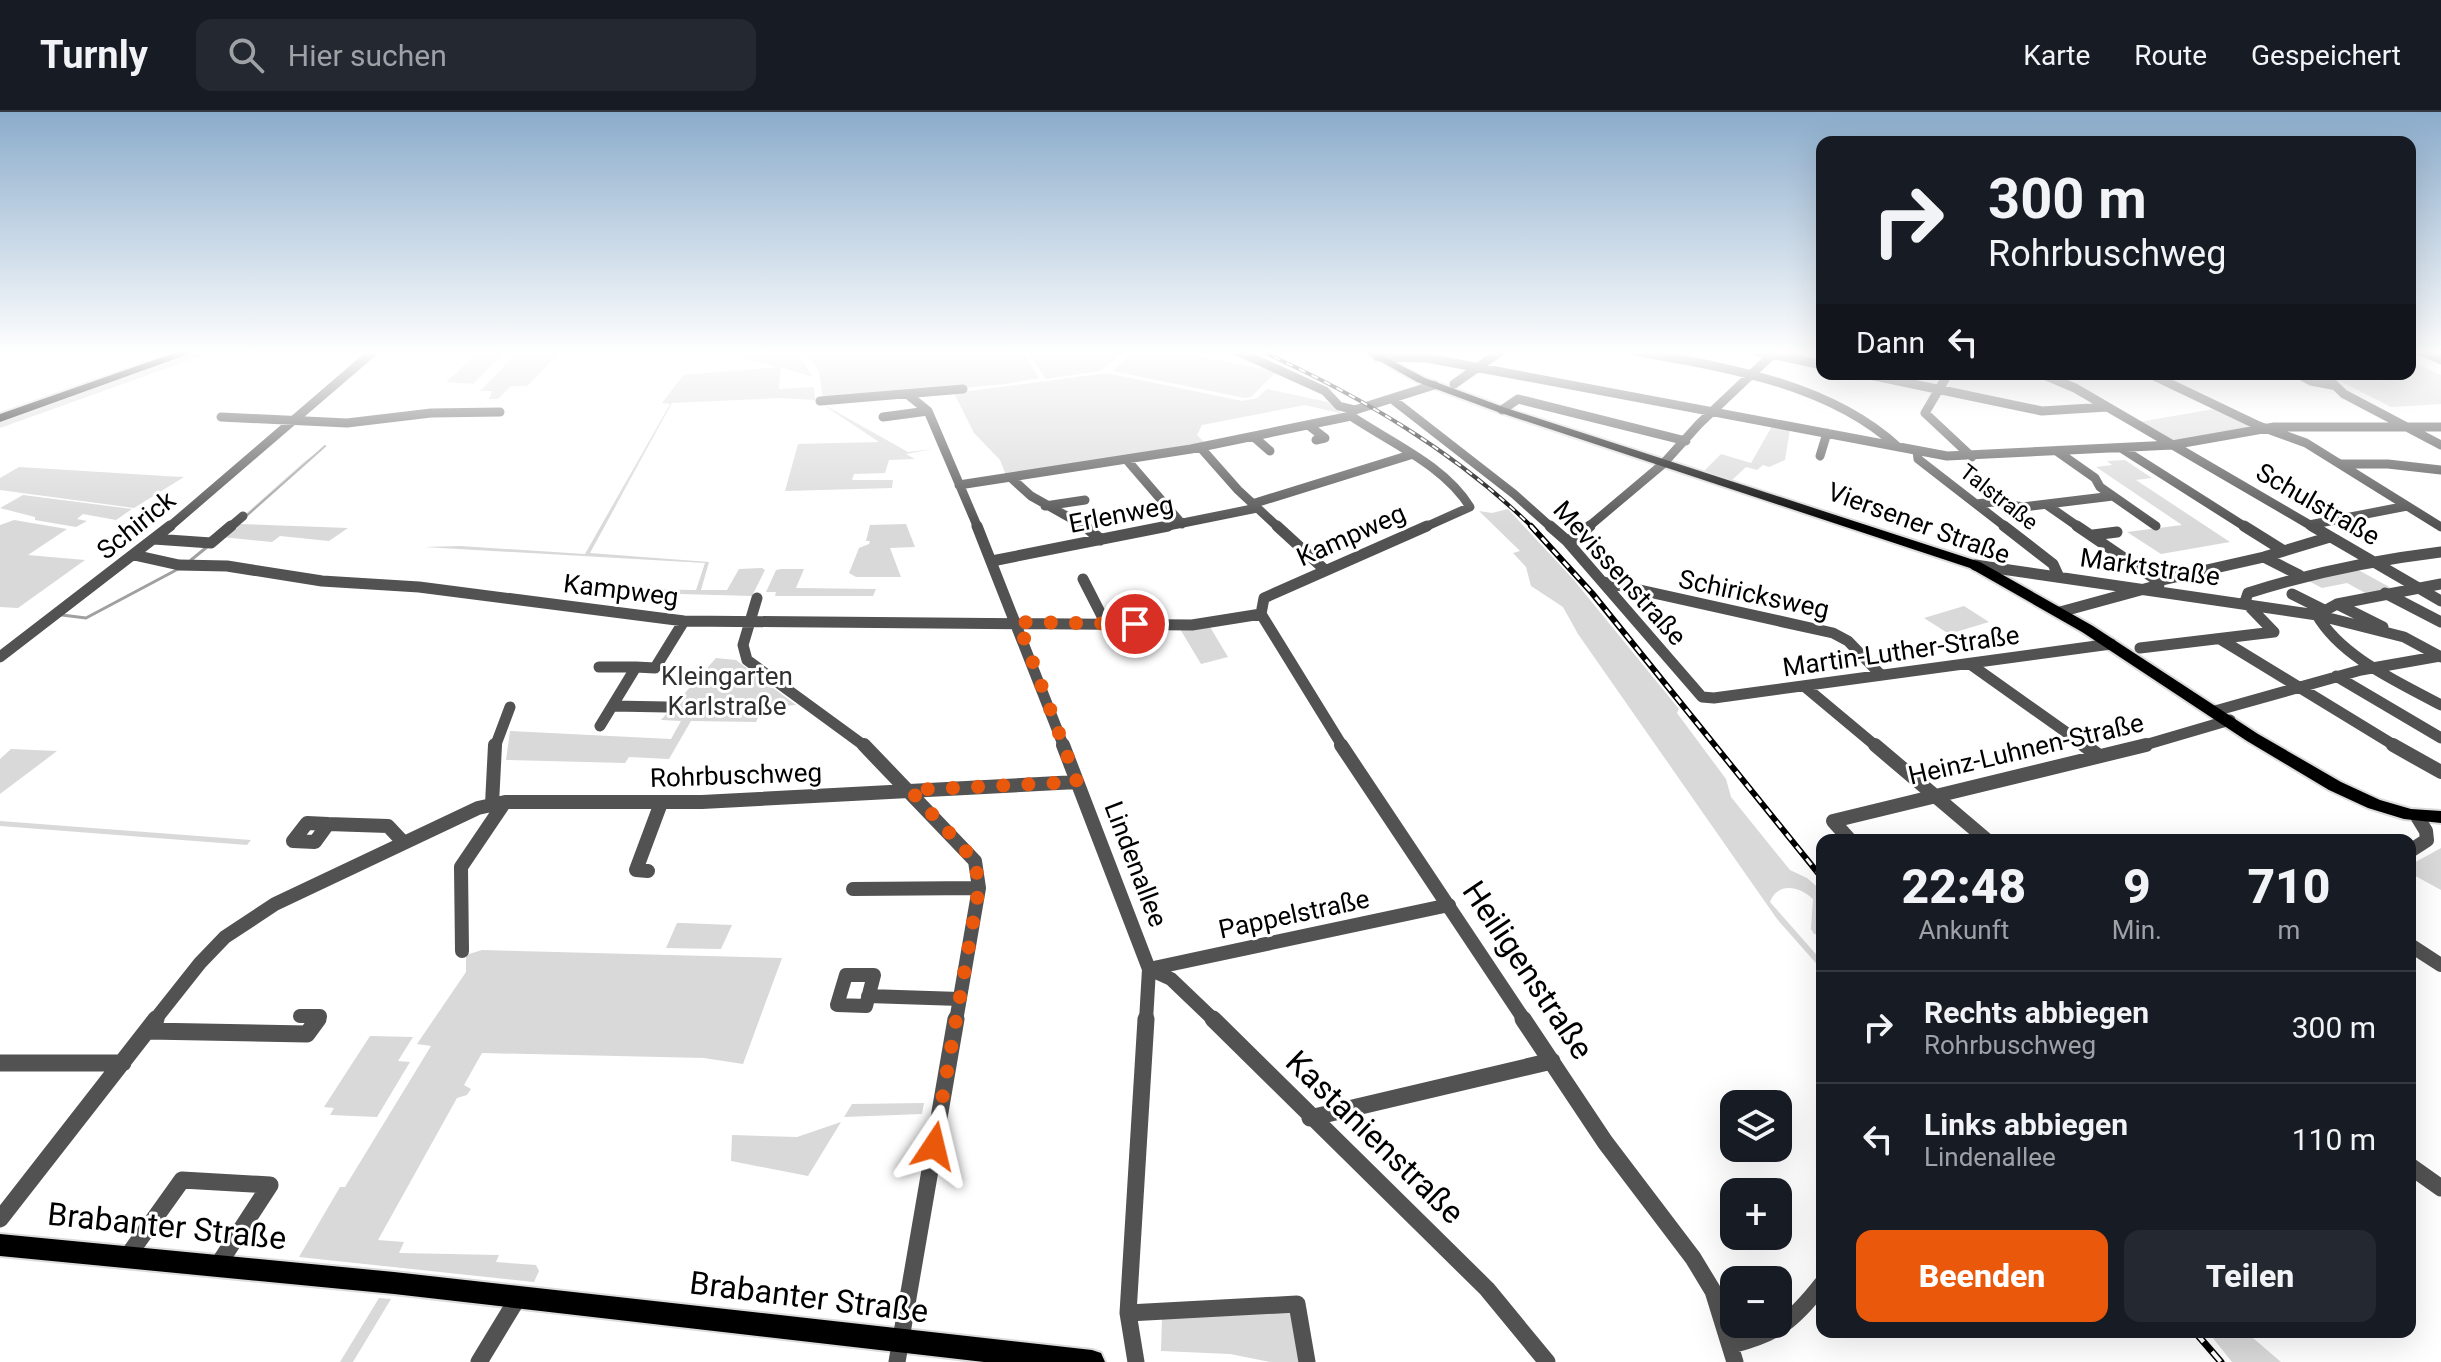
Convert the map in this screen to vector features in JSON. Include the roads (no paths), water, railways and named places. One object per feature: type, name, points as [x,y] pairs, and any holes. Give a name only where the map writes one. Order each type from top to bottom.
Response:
[{"type":"highway","points":[[0,416],[20,409]]},
{"type":"main road","name":"Viersener Straße","points":[[1502,410],[1975,565],[2060,612],[2333,785],[2381,807],[2418,818],[2441,817]]},
{"type":"main road","name":"Brabanter Straße","points":[[0,1245],[519,1296],[899,1352],[1092,1362]]},
{"type":"street","name":"Schirick","points":[[0,657],[154,539],[305,409]]},
{"type":"street","name":"Kampweg","points":[[134,555],[179,565],[227,566],[322,581],[419,587],[684,621],[1192,625],[1261,614],[1264,598],[1470,507],[1467,500],[1436,473],[1346,409]]},
{"type":"street","points":[[959,485],[1254,437],[1363,409]]},
{"type":"street","name":"Mevissenstraße","points":[[1405,409],[1514,494],[1566,540],[1697,693]]},
{"type":"street","points":[[1559,409],[1686,441]]},
{"type":"street","points":[[1700,409],[1917,451],[1972,457],[2172,445],[2267,428],[2441,427]]},
{"type":"street","points":[[1566,540],[1574,539],[1663,464],[1717,409]]},
{"type":"street","points":[[1842,409],[1864,418],[1898,447]]},
{"type":"street","points":[[1927,409],[1925,413],[1972,457]]},
{"type":"street","points":[[2034,409],[2069,409]]},
{"type":"street","name":"Schulstraße","points":[[2111,409],[2441,601]]},
{"type":"street","points":[[2227,409],[2306,443],[2441,527]]},
{"type":"street","points":[[2375,409],[2441,445]]},
{"type":"street","points":[[883,417],[928,411]]},
{"type":"street","name":"Lindenallee","points":[[928,411],[1018,622],[1149,969],[1128,1313],[1136,1362]]},
{"type":"street","points":[[221,417],[347,423],[431,413],[500,412]]},
{"type":"street","points":[[1308,425],[1325,438],[1316,440]]},
{"type":"street","points":[[1820,456],[1827,433]]},
{"type":"street","points":[[1254,437],[1270,451]]},
{"type":"street","points":[[1200,447],[1255,506],[1325,570]]},
{"type":"street","points":[[2120,448],[2284,551]]},
{"type":"street","name":"Talstraße","points":[[1917,451],[1918,459],[2053,564],[2058,575]]},
{"type":"street","points":[[2058,452],[2095,478],[2100,487],[2156,526]]},
{"type":"street","name":"Erlenweg","points":[[992,561],[1182,524],[1255,506],[1410,455]]},
{"type":"street","points":[[1126,459],[1182,524]]},
{"type":"street","points":[[2341,464],[2388,464],[2441,470]]},
{"type":"street","points":[[1010,477],[1018,488],[1045,506],[1078,520],[1101,540]]},
{"type":"street","points":[[1976,504],[1993,502],[2023,507],[2113,496]]},
{"type":"street","points":[[1045,506],[1085,500]]},
{"type":"street","points":[[2047,505],[2158,581],[2264,557],[2330,537]]},
{"type":"street","points":[[2309,525],[2407,506]]},
{"type":"street","points":[[154,539],[211,543],[243,516]]},
{"type":"street","points":[[2091,535],[2117,532]]},
{"type":"street","points":[[2140,648],[2274,632],[2245,602],[2248,593],[2299,575],[2441,552]]},
{"type":"street","points":[[2264,557],[2299,575]]},
{"type":"street","name":"Marktstraße","points":[[1975,565],[2321,612]]},
{"type":"street","points":[[1083,579],[1106,624]]},
{"type":"street","points":[[2060,612],[2159,585],[2158,581]]},
{"type":"street","name":"Schiricksweg","points":[[1604,582],[1833,633],[1848,641],[1880,674]]},
{"type":"street","points":[[2321,612],[2351,599],[2441,584]]},
{"type":"street","points":[[2385,593],[2441,622]]},
{"type":"street","points":[[2292,594],[2321,612],[2404,637]]},
{"type":"street","points":[[757,598],[743,645],[747,660],[857,738],[975,861],[979,888],[899,1352]]},
{"type":"street","points":[[2337,604],[2441,656]]},
{"type":"street","points":[[2321,612],[2320,624],[2337,640],[2441,705]]},
{"type":"street","name":"Heiligenstraße","points":[[1261,614],[1337,739],[1605,1142],[1693,1258],[1713,1291],[1734,1354]]},
{"type":"street","points":[[599,667],[655,668],[684,621]]},
{"type":"street","points":[[2220,639],[2441,772]]},
{"type":"street","name":"Martin-Luther-Straße","points":[[1697,693],[1714,698],[2111,644]]},
{"type":"street","name":"Heinz-Luhnen-Straße","points":[[1845,834],[1833,821],[1933,794],[2177,738],[2223,715],[2298,686],[2441,656]]},
{"type":"street","points":[[1970,664],[2099,756]]},
{"type":"street","points":[[600,726],[636,667]]},
{"type":"street","points":[[2336,676],[2441,738]]},
{"type":"street","points":[[1804,686],[1980,834]]},
{"type":"street","points":[[613,706],[667,707]]},
{"type":"street","points":[[462,951],[461,867],[499,803],[495,742],[510,707]]},
{"type":"street","name":"Rohrbuschweg","points":[[0,1219],[208,954],[242,925],[285,898],[499,803],[661,803],[1077,782]]},
{"type":"street","points":[[648,871],[636,870],[661,803]]},
{"type":"street","points":[[2416,847],[2427,840],[2426,831],[2418,818]]},
{"type":"street","points":[[329,823],[388,826],[404,843]]},
{"type":"street","points":[[853,889],[979,888]]},
{"type":"street","name":"Pappelstraße","points":[[1149,969],[1449,905]]},
{"type":"street","points":[[2416,949],[2441,965]]},
{"type":"street","name":"Kastanienstraße","points":[[1149,969],[1171,979],[1487,1289],[1547,1362]]},
{"type":"street","points":[[868,996],[960,999]]},
{"type":"street","points":[[148,1031],[307,1034],[320,1016],[300,1016]]},
{"type":"street","points":[[1310,1118],[1552,1061]]},
{"type":"street","points":[[0,1063],[123,1063]]},
{"type":"street","points":[[2416,1170],[2441,1188]]},
{"type":"street","points":[[127,1257],[182,1180],[270,1185],[218,1265]]},
{"type":"street","points":[[1734,1354],[1793,1322],[1816,1292]]},
{"type":"street","points":[[479,1362],[519,1296]]},
{"type":"street","points":[[1128,1313],[1297,1304],[1307,1362]]},
{"type":"waterway","points":[[244,518],[325,446]]},
{"type":"waterway","points":[[191,560],[207,547]]},
{"type":"waterway","points":[[62,615],[86,618],[180,568]]},
{"type":"railway","points":[[1375,409],[1472,474],[1532,527]]},
{"type":"railway","points":[[1532,527],[1592,593],[1816,871]]},
{"type":"railway","points":[[2200,1338],[2221,1362]]},
{"type":"park label","name":"Kleingarten Karlstraße","points":[[727,691]]}]
